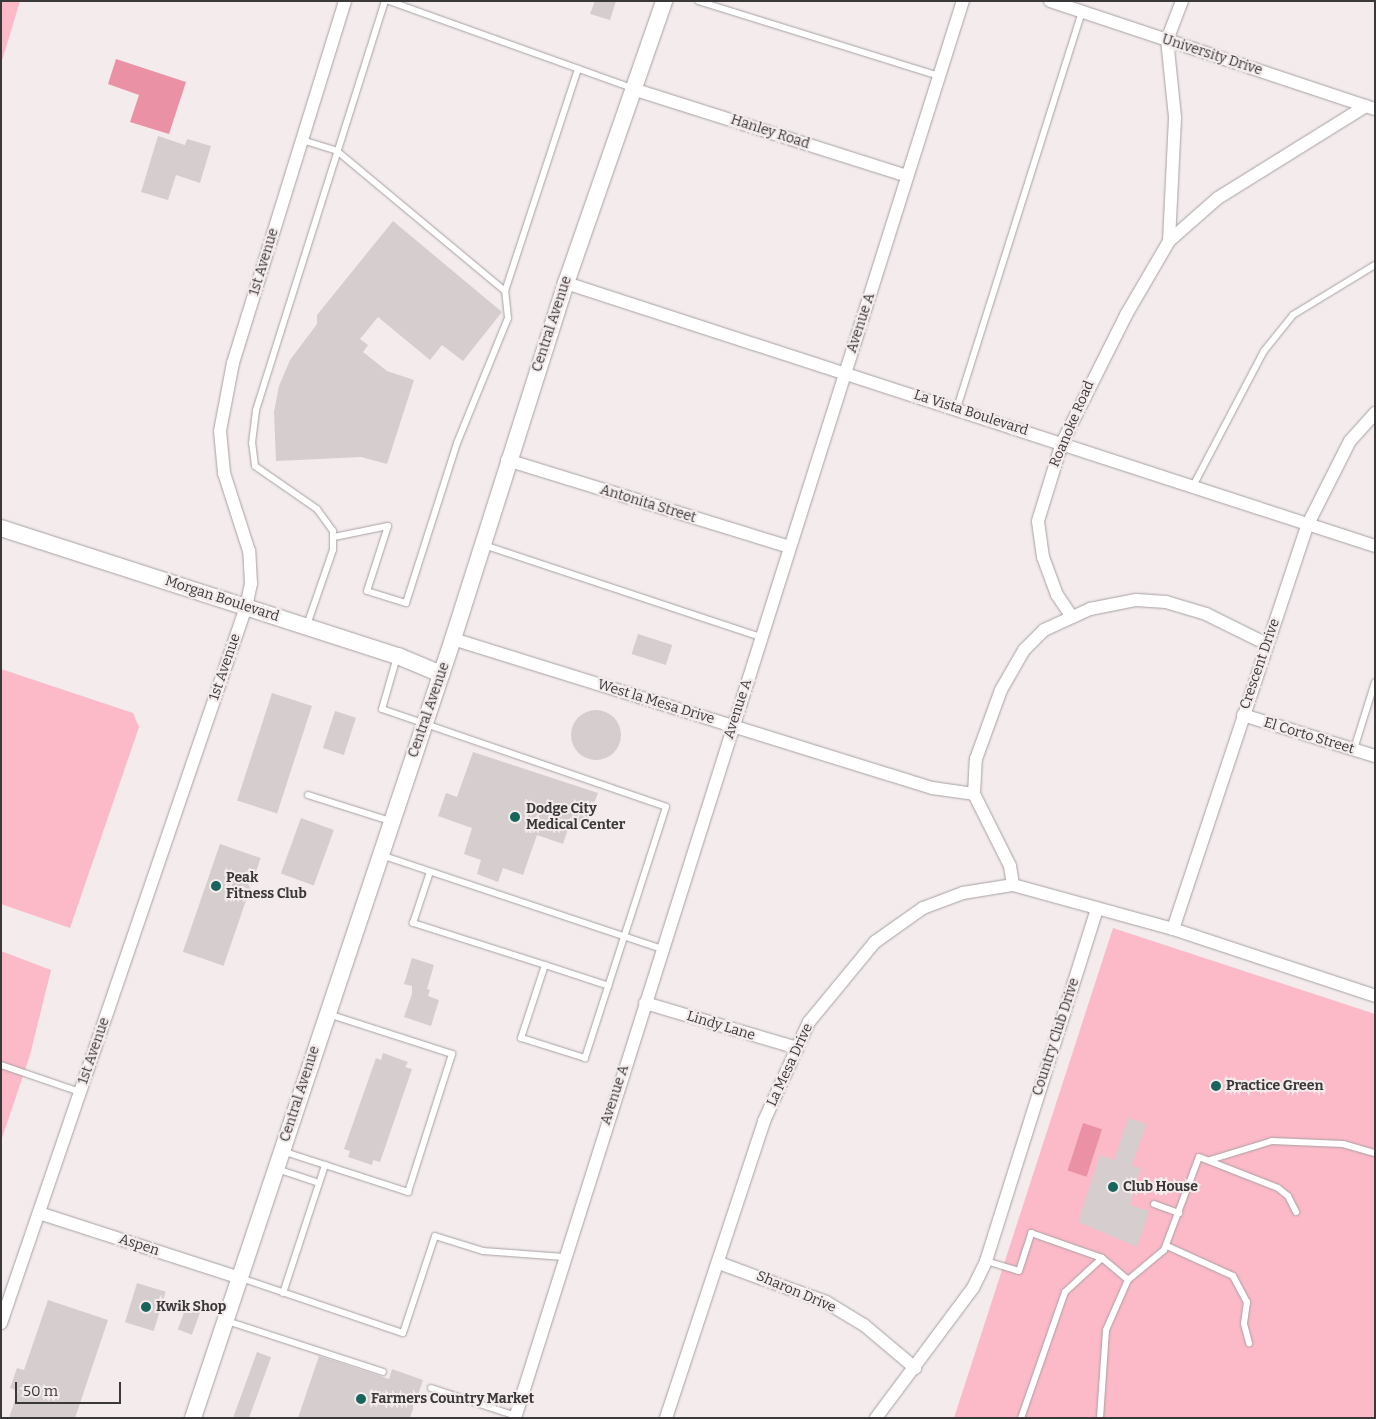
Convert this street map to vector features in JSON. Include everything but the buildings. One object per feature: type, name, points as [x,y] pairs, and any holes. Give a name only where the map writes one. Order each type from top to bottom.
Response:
[{"type":"street","name":"Central Avenue","points":[[193,1418],[390,821],[453,639],[507,460],[664,1]]},
{"type":"street","name":"Avenue A","points":[[516,1417],[564,1257],[963,1]]},
{"type":"street","name":"University Drive","points":[[1050,1],[1370,108]]},
{"type":"street","name":"Roanoke Road","points":[[1169,242],[1175,117],[1167,40],[1182,1]]},
{"type":"street","name":"1st Avenue","points":[[1,1323],[246,607],[251,584],[249,551],[224,473],[220,431],[233,363],[302,140],[341,2]]},
{"type":"street","name":"Hanley Road","points":[[633,89],[907,176]]},
{"type":"street","name":"Roanoke Road","points":[[1072,617],[1054,588],[1043,558],[1038,521],[1062,443],[1093,376],[1169,242],[1218,198],[1370,108]]},
{"type":"street","name":"La Vista Boulevard","points":[[566,283],[957,408],[1375,546]]},
{"type":"street","name":"Crescent Drive","points":[[1173,929],[1308,524],[1350,442],[1375,413]]},
{"type":"street","name":"Antonita Street","points":[[507,460],[789,547]]},
{"type":"street","name":"Morgan Boulevard","points":[[1,528],[398,656],[441,674]]},
{"type":"street","points":[[1267,644],[1206,614],[1166,602],[1136,600],[1090,609],[1044,630],[1024,650],[1001,690],[976,759],[974,794],[1010,866],[1013,885],[1173,929],[1375,996]]},
{"type":"street","name":"West la Mesa Drive","points":[[453,639],[932,788],[974,794]]},
{"type":"street","name":"El Corto Street","points":[[1243,715],[1375,756]]},
{"type":"street","name":"La Mesa Drive","points":[[666,1418],[764,1121],[797,1048],[815,1014],[875,942],[923,908],[963,893],[1013,885]]},
{"type":"street","name":"Country Club Drive","points":[[876,1418],[974,1288],[986,1261],[1097,908]]},
{"type":"street","name":"Lindy Lane","points":[[645,1003],[797,1048]]},
{"type":"street","name":"Aspen","points":[[39,1213],[240,1278]]},
{"type":"street","name":"Sharon Drive","points":[[719,1262],[826,1302],[864,1325],[915,1368]]},
{"type":"lane","points":[[306,626],[334,537],[317,509],[255,466],[252,443],[266,375],[387,1],[401,3],[633,89]]},
{"type":"lane","points":[[698,1],[939,76]]},
{"type":"lane","points":[[957,408],[1082,12]]},
{"type":"lane","points":[[334,537],[388,526],[367,591],[406,603],[457,443],[508,318],[505,291],[578,69]]},
{"type":"lane","points":[[302,140],[337,151],[505,291]]},
{"type":"lane","points":[[1193,486],[1264,351],[1287,322],[1375,265]]},
{"type":"lane","points":[[482,544],[761,637]]},
{"type":"lane","points":[[398,656],[382,709],[423,727],[666,807],[626,937],[585,1058],[521,1038],[545,965]]},
{"type":"lane","points":[[1354,749],[1375,682]]},
{"type":"lane","points":[[308,795],[390,821]]},
{"type":"lane","points":[[379,855],[662,949]]},
{"type":"lane","points":[[430,872],[413,922],[609,986]]},
{"type":"lane","points":[[281,1151],[408,1192],[452,1054],[327,1013]]},
{"type":"lane","points":[[1,1064],[80,1092]]},
{"type":"lane","points":[[1210,1160],[1272,1141],[1343,1144],[1375,1153]]},
{"type":"lane","points":[[1100,1418],[1106,1330],[1128,1280],[1167,1246],[1199,1157],[1278,1188],[1288,1196],[1296,1212]]},
{"type":"lane","points":[[283,1293],[325,1165]]},
{"type":"lane","points":[[275,1168],[319,1183]]},
{"type":"lane","points":[[1154,1204],[1179,1213]]},
{"type":"lane","points":[[986,1261],[1018,1271],[1031,1233],[1102,1258],[1128,1280]]},
{"type":"lane","points":[[240,1278],[403,1333],[435,1236],[483,1251],[564,1257]]},
{"type":"lane","points":[[1167,1246],[1233,1276],[1247,1302],[1244,1324],[1248,1343]]},
{"type":"lane","points":[[1021,1418],[1065,1292],[1102,1258]]},
{"type":"lane","points":[[225,1321],[383,1372]]},
{"type":"lane","points":[[431,1388],[516,1417]]},
{"type":"shaded area","points":[[1,1],[20,1],[1,64]]},
{"type":"shaded area","points":[[116,59],[186,82],[169,134],[130,122],[139,95],[108,84]]},
{"type":"shaded area","points":[[1,669],[133,713],[139,727],[70,928],[1,904]]},
{"type":"shaded area","points":[[1113,928],[1375,1014],[1375,1418],[954,1418]]},
{"type":"shaded area","points":[[1,951],[51,970],[30,1055],[1,1141]]},
{"type":"shaded area","points":[[1083,1123],[1102,1129],[1087,1177],[1068,1171]]},
{"type":"place","name":"Dodge City Medical Center","points":[[515,817]]},
{"type":"place","name":"Peak Fitness Club","points":[[216,886]]},
{"type":"place","name":"Practice Green","points":[[1216,1086]]},
{"type":"place","name":"Club House","points":[[1113,1187]]},
{"type":"place","name":"Kwik Shop","points":[[146,1307]]},
{"type":"place","name":"Farmers Country Market","points":[[361,1399]]}]
